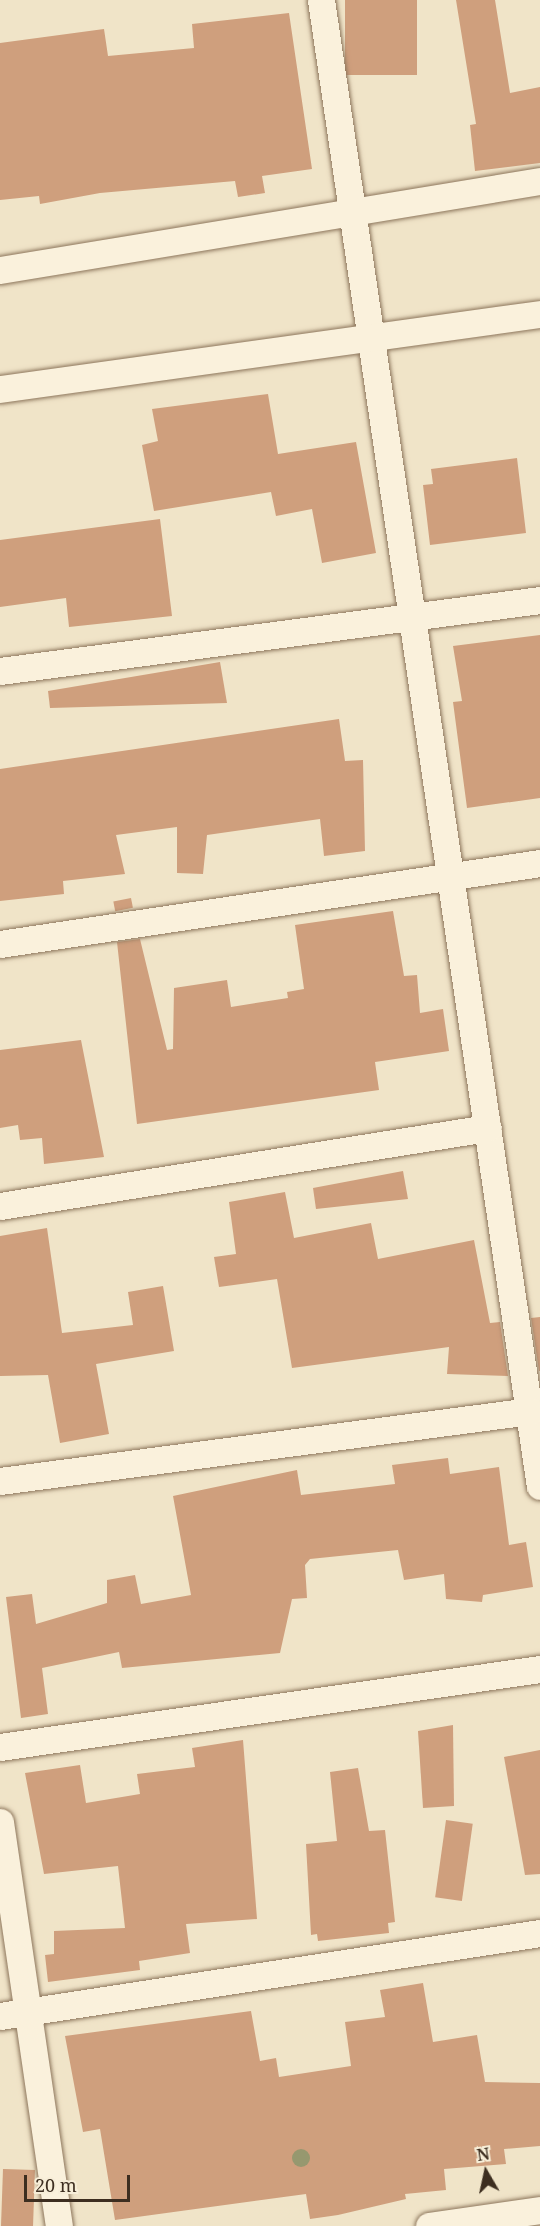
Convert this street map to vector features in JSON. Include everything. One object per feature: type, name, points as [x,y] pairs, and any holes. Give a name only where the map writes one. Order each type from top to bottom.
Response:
[{"type":"street","points":[[321,0],[355,212],[411,617],[540,1486]]},
{"type":"street","points":[[0,270],[540,181]]},
{"type":"street","points":[[0,388],[372,341],[540,314]]},
{"type":"street","points":[[0,671],[540,600]]},
{"type":"street","points":[[0,944],[540,863]]},
{"type":"street","points":[[0,1206],[488,1128]]},
{"type":"street","points":[[0,1481],[530,1411]]},
{"type":"street","points":[[0,1747],[540,1670]]},
{"type":"street","points":[[0,1822],[59,2226]]},
{"type":"street","points":[[0,2016],[540,1933]]},
{"type":"street","points":[[429,2226],[540,2210]]},
{"type":"building","points":[[345,0],[417,0],[417,75],[345,75]]},
{"type":"building","points":[[456,0],[495,0],[510,93],[540,87],[540,163],[475,171],[470,125],[476,124]]},
{"type":"building","points":[[289,13],[312,169],[262,176],[265,193],[238,197],[235,181],[100,193],[40,204],[39,196],[0,200],[0,43],[104,29],[108,56],[194,48],[192,24]]},
{"type":"building","points":[[268,394],[278,454],[356,442],[376,553],[322,563],[312,509],[276,516],[271,492],[154,511],[142,445],[158,441],[152,409]]},
{"type":"building","points":[[517,458],[526,533],[430,545],[423,485],[433,484],[431,469]]},
{"type":"building","points":[[160,519],[172,616],[69,627],[66,598],[0,607],[0,540]]},
{"type":"building","points":[[540,635],[540,798],[467,808],[453,702],[462,701],[453,646]]},
{"type":"building","points":[[220,662],[227,703],[50,708],[48,691]]},
{"type":"building","points":[[339,719],[345,761],[363,760],[365,851],[324,856],[320,819],[207,835],[203,874],[177,873],[177,827],[116,835],[125,874],[63,881],[64,894],[0,901],[0,769]]},
{"type":"building","points":[[131,898],[133,908],[115,911],[113,901]]},
{"type":"building","points":[[393,911],[404,976],[417,975],[420,1013],[443,1009],[449,1051],[375,1062],[379,1090],[137,1124],[117,942],[140,939],[167,1050],[173,1049],[174,988],[227,980],[231,1007],[288,998],[287,992],[304,989],[295,925]]},
{"type":"building","points":[[81,1040],[104,1157],[44,1164],[42,1138],[20,1140],[18,1125],[0,1128],[0,1050]]},
{"type":"building","points":[[403,1171],[408,1199],[316,1209],[313,1188]]},
{"type":"building","points":[[285,1192],[294,1238],[371,1223],[378,1259],[474,1240],[490,1323],[500,1322],[508,1376],[447,1374],[449,1347],[292,1368],[277,1279],[219,1287],[214,1257],[236,1254],[229,1202]]},
{"type":"building","points":[[47,1228],[62,1333],[133,1325],[128,1292],[163,1286],[174,1351],[96,1364],[109,1434],[60,1443],[48,1375],[0,1376],[0,1236]]},
{"type":"building","points":[[540,1317],[540,1371],[539,1371],[531,1318]]},
{"type":"building","points":[[448,1458],[450,1474],[499,1467],[509,1545],[526,1542],[533,1587],[483,1595],[482,1602],[446,1599],[444,1574],[404,1580],[398,1550],[310,1559],[305,1565],[307,1598],[292,1599],[280,1653],[122,1668],[119,1652],[42,1668],[48,1714],[21,1718],[6,1597],[32,1594],[36,1624],[107,1603],[107,1580],[135,1575],[141,1604],[191,1595],[173,1496],[297,1470],[301,1495],[395,1484],[392,1465]]},
{"type":"building","points":[[453,1725],[454,1806],[423,1808],[418,1731]]},
{"type":"building","points":[[243,1740],[257,1919],[186,1924],[190,1953],[139,1961],[140,1970],[48,1982],[45,1955],[54,1954],[54,1931],[125,1928],[118,1866],[44,1874],[25,1773],[80,1765],[86,1803],[140,1794],[137,1774],[195,1767],[192,1748]]},
{"type":"building","points":[[540,1750],[540,1874],[525,1875],[504,1757]]},
{"type":"building","points":[[358,1768],[369,1831],[385,1830],[395,1922],[388,1923],[389,1933],[318,1941],[317,1934],[311,1935],[306,1844],[337,1841],[330,1772]]},
{"type":"building","points":[[446,1820],[473,1824],[462,1901],[435,1897]]},
{"type":"building","points":[[423,1983],[433,2042],[477,2035],[485,2082],[540,2083],[540,2146],[504,2149],[506,2164],[444,2169],[446,2190],[405,2194],[406,2199],[338,2215],[310,2219],[306,2194],[115,2220],[100,2129],[83,2132],[65,2036],[251,2011],[260,2061],[276,2058],[279,2077],[351,2066],[345,2022],[385,2017],[380,1990]]},
{"type":"building","points":[[3,2169],[35,2170],[33,2226],[1,2226]]}]
